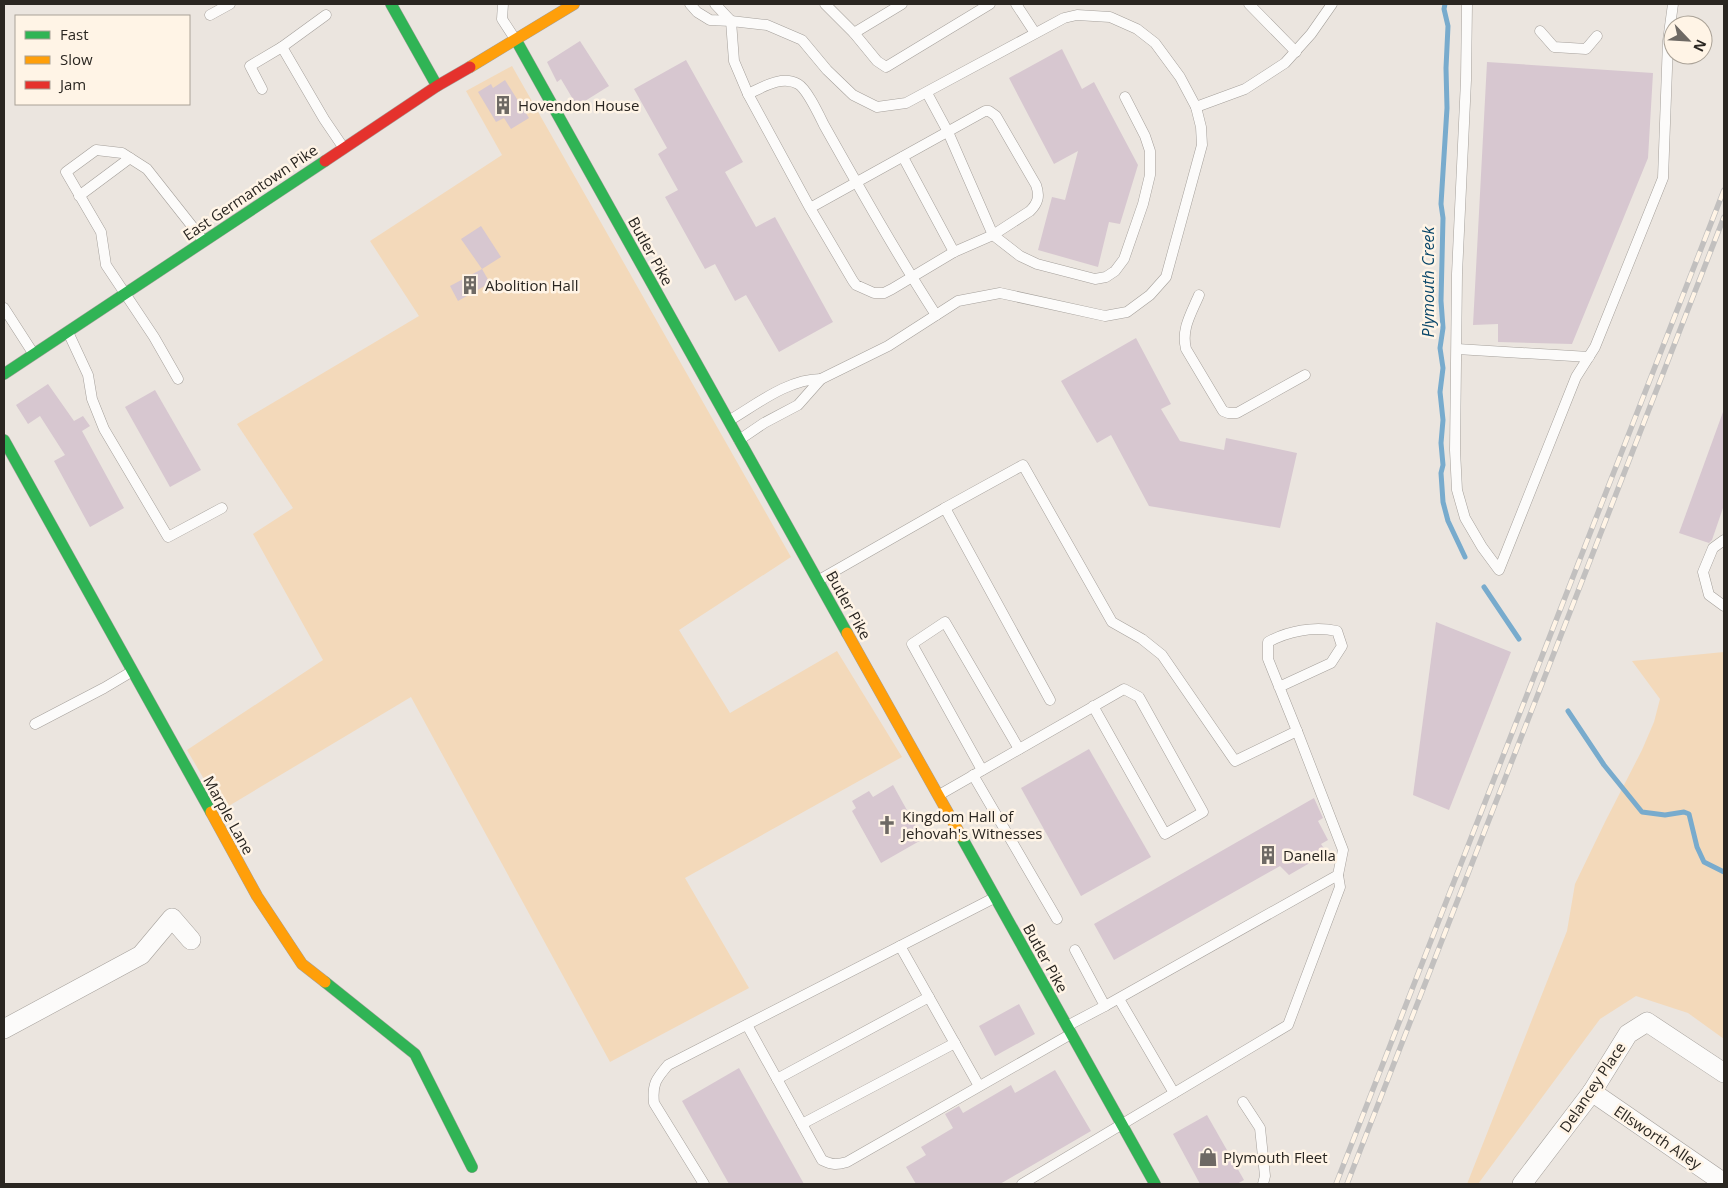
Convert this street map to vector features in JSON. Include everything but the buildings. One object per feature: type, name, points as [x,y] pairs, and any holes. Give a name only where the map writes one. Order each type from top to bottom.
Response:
[{"type":"main road","points":[[391,4],[437,86]]},
{"type":"main road","name":"East Germantown Pike","points":[[4,374],[437,86],[574,4]]},
{"type":"main road","name":"Butler Pike","points":[[516,40],[1155,1184]]},
{"type":"main road","name":"Marple Lane","points":[[4,440],[257,896],[302,964],[415,1054],[472,1167]]},
{"type":"street","points":[[4,1029],[141,955],[172,918],[191,940]]},
{"type":"street","name":"Delancey Place","points":[[1522,1184],[1592,1092],[1628,1034],[1647,1022],[1724,1072]]},
{"type":"street","name":"Ellsworth Alley","points":[[1592,1092],[1724,1183]]},
{"type":"lane","points":[[210,15],[230,4]]},
{"type":"lane","points":[[503,4],[502,19],[516,40]]},
{"type":"lane","points":[[690,4],[697,12],[710,20],[767,24],[802,40],[827,70],[852,95],[877,107],[906,103],[1064,18],[1078,15],[1110,16],[1137,29],[1156,43],[1180,77],[1196,107],[1201,127],[1202,145],[1197,168],[1166,277],[1150,296],[1127,312],[1105,316],[1000,293],[958,301],[888,346],[821,379],[798,405],[764,423],[739,440]]},
{"type":"lane","points":[[715,4],[731,20],[734,60],[748,94],[810,208],[856,285],[874,293],[884,292],[954,252],[993,235],[1030,211],[1034,207],[1039,194],[1036,185],[994,113],[985,111],[810,208]]},
{"type":"lane","points":[[825,4],[854,33],[877,61],[886,67],[990,4]]},
{"type":"lane","points":[[854,33],[902,4]]},
{"type":"lane","points":[[1016,4],[1035,33]]},
{"type":"lane","points":[[1249,4],[1296,52]]},
{"type":"lane","points":[[1196,107],[1245,89],[1286,63],[1311,34],[1332,4]]},
{"type":"lane","points":[[1467,4],[1466,80],[1458,274],[1455,450],[1458,490],[1465,518],[1482,547],[1499,570],[1576,377],[1596,347],[1663,178],[1668,41],[1672,4]]},
{"type":"lane","points":[[262,89],[250,66],[282,47],[326,15]]},
{"type":"lane","points":[[1540,31],[1554,47],[1586,49],[1597,36]]},
{"type":"lane","points":[[282,47],[324,119],[344,148]]},
{"type":"lane","points":[[748,94],[772,83],[787,80],[800,84],[811,100],[911,277],[936,315]]},
{"type":"lane","points":[[927,93],[948,132],[993,235],[1020,256],[1037,264],[1095,279],[1106,277],[1115,271],[1124,259],[1134,235],[1143,204],[1151,163],[1150,151],[1145,136],[1125,97]]},
{"type":"lane","points":[[178,379],[154,337],[106,265],[101,232],[66,172],[96,150],[122,153],[147,169],[204,241]]},
{"type":"lane","points":[[903,157],[954,252]]},
{"type":"lane","points":[[79,196],[130,158]]},
{"type":"lane","points":[[1199,295],[1185,328],[1183,338],[1186,350],[1223,411],[1238,413],[1305,375]]},
{"type":"lane","points":[[4,308],[34,354]]},
{"type":"lane","points":[[68,331],[88,375],[92,398],[104,429],[168,537],[222,508]]},
{"type":"lane","points":[[1457,349],[1589,357]]},
{"type":"lane","points":[[729,421],[782,390],[807,379],[821,379]]},
{"type":"lane","points":[[818,580],[1023,466],[1112,622],[1142,639],[1162,655],[1236,760],[1296,731]]},
{"type":"lane","points":[[945,508],[1050,700]]},
{"type":"lane","points":[[1724,540],[1712,548],[1703,572],[1709,595],[1724,606]]},
{"type":"lane","points":[[1020,749],[945,622],[912,644],[978,773],[1057,919]]},
{"type":"lane","points":[[1022,1184],[1288,1025],[1340,887],[1338,875],[1343,850],[1268,659],[1268,642],[1282,634],[1323,628],[1337,631],[1342,646],[1330,663],[1279,687]]},
{"type":"lane","points":[[35,724],[132,672]]},
{"type":"lane","points":[[938,796],[1093,706],[1124,689],[1139,697],[1203,812],[1165,834],[1093,706]]},
{"type":"lane","points":[[747,1025],[822,1160],[830,1164],[848,1162],[979,1086],[1105,1006],[1338,875]]},
{"type":"lane","points":[[704,1184],[654,1103],[652,1090],[658,1076],[668,1065],[995,898]]},
{"type":"lane","points":[[900,946],[979,1086]]},
{"type":"lane","points":[[1075,950],[1105,1006]]},
{"type":"lane","points":[[777,1079],[929,997]]},
{"type":"lane","points":[[1119,999],[1174,1093]]},
{"type":"lane","points":[[802,1124],[955,1043]]},
{"type":"lane","points":[[1243,1102],[1260,1128],[1265,1176],[1263,1184]]},
{"type":"shaded area","points":[[512,66],[791,557],[679,630],[730,713],[837,651],[902,757],[685,878],[749,988],[610,1062],[411,697],[222,810],[187,750],[323,660],[253,534],[293,508],[237,424],[419,316],[370,241],[502,155],[466,91]]},
{"type":"shaded area","points":[[1724,652],[1724,1039],[1688,1013],[1636,996],[1600,1019],[1478,1184],[1467,1184],[1567,931],[1575,884],[1654,722],[1660,699],[1632,661]]},
{"type":"waterway","name":"Plymouth Creek","points":[[1445,4],[1444,9],[1448,26],[1447,108],[1441,204],[1443,218],[1441,301],[1443,328],[1440,348],[1443,368],[1440,392],[1443,420],[1441,443],[1443,465],[1441,473],[1443,502],[1448,521],[1465,557]]},
{"type":"waterway","name":"Plymouth Creek","points":[[1484,587],[1519,639]]},
{"type":"waterway","name":"Plymouth Creek","points":[[1568,711],[1604,765],[1642,812],[1665,815],[1684,812],[1689,814],[1697,847],[1704,862],[1724,872]]},
{"type":"railway","points":[[1336,1184],[1724,190]]},
{"type":"railway","points":[[1347,1184],[1724,217]]},
{"type":"traffic: fast","points":[[391,4],[437,86]]},
{"type":"traffic: fast","points":[[516,40],[847,633]]},
{"type":"traffic: fast","points":[[4,374],[325,161]]},
{"type":"traffic: fast","points":[[4,440],[211,812]]},
{"type":"traffic: fast","points":[[961,836],[1155,1184]]},
{"type":"traffic: fast","points":[[325,982],[415,1054],[472,1167]]},
{"type":"traffic: slow","points":[[470,67],[574,4]]},
{"type":"traffic: slow","points":[[847,633],[961,836]]},
{"type":"traffic: slow","points":[[211,812],[257,896],[302,964],[325,982]]},
{"type":"traffic: jam","points":[[325,161],[437,86],[470,67]]},
{"type":"place","name":"Hovendon House","points":[[503,105]]},
{"type":"place","name":"Abolition Hall","points":[[470,285]]},
{"type":"place","name":"Kingdom Hall of Jehovah's Witnesses","points":[[887,825]]},
{"type":"place","name":"Danella","points":[[1268,855]]},
{"type":"place","name":"Plymouth Fleet","points":[[1208,1157]]}]
